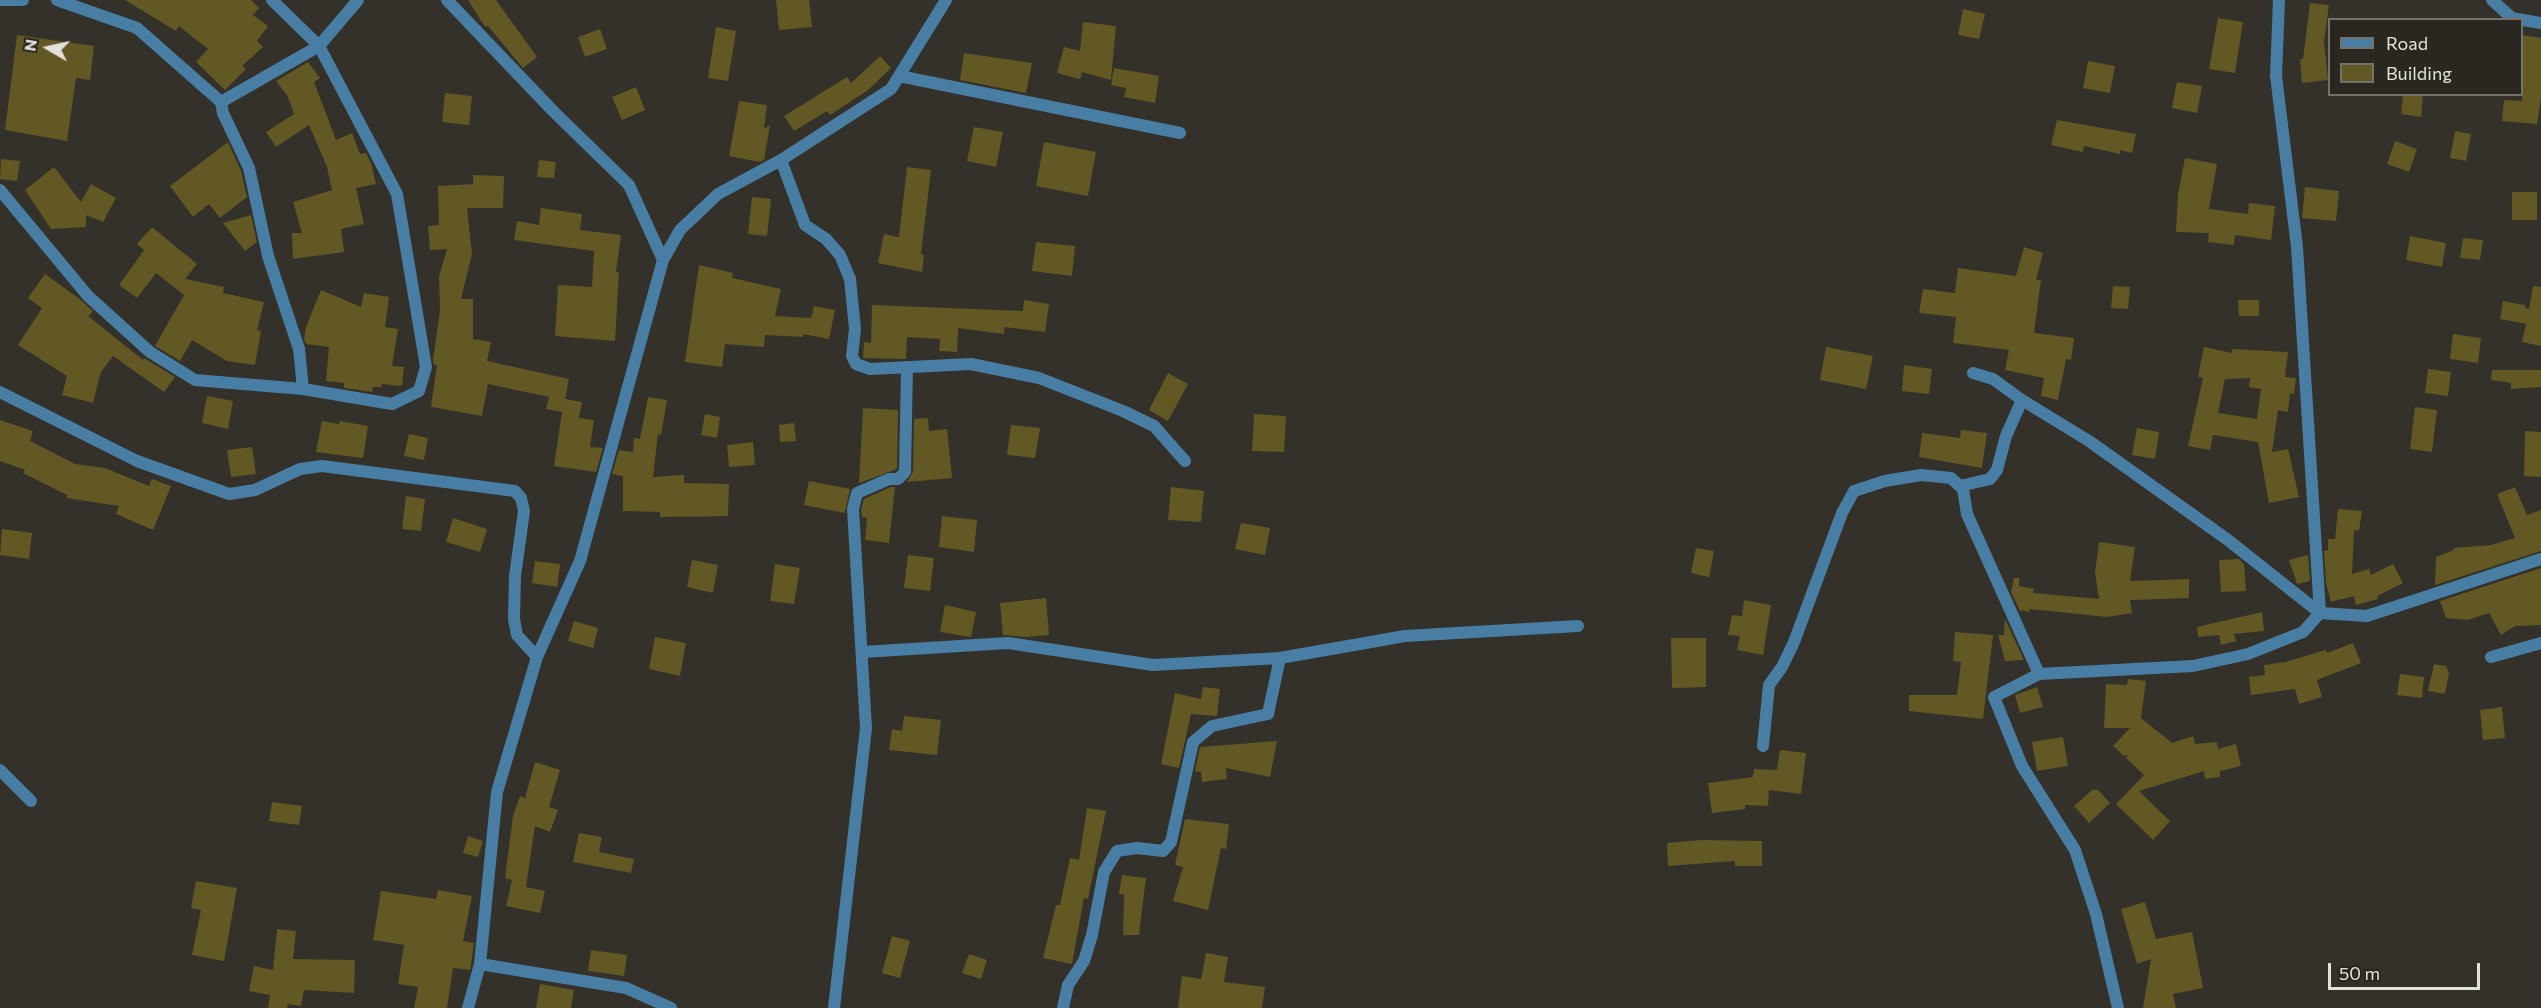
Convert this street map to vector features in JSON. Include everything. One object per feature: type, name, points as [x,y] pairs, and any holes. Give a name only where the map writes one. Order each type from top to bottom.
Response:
[{"type":"street","points":[[0,14],[1,0],[23,0]]},
{"type":"street","points":[[57,0],[137,28],[221,102],[249,168],[268,256],[299,349],[303,389]]},
{"type":"street","points":[[0,190],[88,296],[150,352],[195,380],[303,389],[392,404],[419,390],[426,367],[397,194],[319,46],[272,0]]},
{"type":"street","points":[[221,102],[319,46],[358,0]]},
{"type":"street","points":[[447,0],[554,112],[629,185],[663,260]]},
{"type":"street","points":[[468,1008],[480,964],[497,792],[537,657],[580,561],[663,260],[680,230],[718,194],[781,160],[891,89],[946,0]]},
{"type":"street","points":[[2118,1008],[2096,914],[2075,849],[2022,766],[1994,697],[2039,674],[2204,664],[2248,654],[2303,632],[2320,613],[2297,247],[2276,76],[2279,0]]},
{"type":"street","points":[[2492,0],[2512,18]]},
{"type":"street","points":[[2523,20],[2541,23]]},
{"type":"street","points":[[899,76],[1180,133]]},
{"type":"street","points":[[781,160],[805,225],[826,239],[840,255],[850,279],[855,329],[852,356],[856,364],[870,369],[971,364],[1039,378],[1123,411],[1154,426],[1185,461]]},
{"type":"street","points":[[834,1008],[866,728],[863,652],[852,528],[853,510],[857,493],[889,479],[898,479],[905,472],[907,367]]},
{"type":"street","points":[[1973,373],[1993,379],[2022,400],[2089,441],[2201,520],[2320,613],[2367,616],[2541,559]]},
{"type":"street","points":[[0,392],[137,461],[229,494],[255,490],[300,469],[322,466],[515,491],[521,498],[524,511],[515,576],[514,619],[517,635],[537,657]]},
{"type":"street","points":[[1960,486],[1989,479],[1997,470],[2006,436],[2022,400]]},
{"type":"street","points":[[1763,746],[1769,685],[1782,667],[1802,624],[1842,513],[1854,491],[1885,481],[1921,475],[1951,478],[1964,489],[1966,514],[2039,674]]},
{"type":"street","points":[[863,652],[1008,643],[1153,665],[1280,658],[1405,636],[1578,626]]},
{"type":"street","points":[[2491,657],[2541,643]]},
{"type":"street","points":[[1063,1008],[1068,985],[1084,961],[1092,935],[1104,872],[1117,851],[1137,848],[1162,851],[1172,842],[1193,742],[1212,726],[1268,714],[1280,658]]},
{"type":"street","points":[[0,770],[31,801]]},
{"type":"street","points":[[480,964],[626,988],[671,1008]]},
{"type":"building","points":[[125,0],[251,0],[259,8],[253,15],[268,26],[257,41],[263,47],[242,66],[246,69],[225,90],[196,62],[208,49],[179,26],[176,31]]},
{"type":"building","points":[[468,0],[496,0],[537,57],[523,68],[488,26],[485,27]]},
{"type":"building","points":[[776,0],[809,0],[812,27],[779,30]]},
{"type":"building","points":[[2310,3],[2329,5],[2324,42],[2328,80],[2302,83],[2300,59],[2303,59]]},
{"type":"building","points":[[1963,9],[1985,14],[1979,39],[1958,35]]},
{"type":"building","points":[[2218,18],[2243,22],[2235,73],[2209,69]]},
{"type":"building","points":[[1083,22],[1116,26],[1111,80],[1082,72],[1080,79],[1057,73],[1064,47],[1080,51]]},
{"type":"building","points":[[716,27],[736,31],[728,81],[708,78]]},
{"type":"building","points":[[600,29],[607,49],[585,57],[578,37]]},
{"type":"building","points":[[17,35],[94,46],[90,80],[76,78],[67,141],[5,130]]},
{"type":"building","points":[[2523,35],[2541,38],[2541,98],[2537,124],[2502,121],[2504,100],[2522,101]]},
{"type":"building","points":[[964,53],[1032,63],[1026,93],[960,80]]},
{"type":"building","points":[[880,56],[891,68],[868,90],[830,115],[827,111],[794,131],[784,116],[847,77],[851,83]]},
{"type":"building","points":[[2088,61],[2115,66],[2110,93],[2083,88]]},
{"type":"building","points":[[308,62],[320,78],[314,82],[336,140],[352,133],[360,154],[366,153],[371,163],[376,184],[356,188],[364,224],[341,229],[344,252],[293,259],[292,233],[302,233],[293,202],[332,190],[327,167],[309,125],[276,147],[266,132],[294,114],[287,95],[276,81]]},
{"type":"building","points":[[1114,68],[1159,76],[1155,103],[1124,97],[1126,88],[1111,85]]},
{"type":"building","points":[[2177,82],[2202,86],[2197,113],[2172,108]]},
{"type":"building","points":[[636,87],[645,110],[622,120],[612,97]]},
{"type":"building","points":[[445,93],[472,96],[469,125],[442,122]]},
{"type":"building","points":[[2403,96],[2423,96],[2421,117],[2401,114]]},
{"type":"building","points":[[739,101],[767,105],[764,129],[770,125],[764,160],[760,162],[729,156]]},
{"type":"building","points":[[2057,120],[2136,134],[2132,153],[2120,150],[2120,154],[2084,146],[2083,152],[2051,145]]},
{"type":"building","points":[[974,127],[1003,132],[996,167],[967,161]]},
{"type":"building","points":[[2455,131],[2471,134],[2466,161],[2450,158]]},
{"type":"building","points":[[2395,141],[2417,149],[2409,172],[2387,164]]},
{"type":"building","points":[[228,142],[241,171],[247,197],[220,218],[209,204],[193,217],[170,186]]},
{"type":"building","points":[[1044,142],[1096,152],[1088,196],[1036,186]]},
{"type":"building","points":[[2185,158],[2217,164],[2209,209],[2248,214],[2249,203],[2275,206],[2271,240],[2235,235],[2234,245],[2208,242],[2209,233],[2176,232],[2178,194]]},
{"type":"building","points":[[1,159],[20,161],[17,181],[0,179]]},
{"type":"building","points":[[539,160],[556,162],[554,178],[537,177]]},
{"type":"building","points":[[54,167],[81,202],[91,184],[116,198],[103,222],[86,215],[86,227],[51,229],[25,190]]},
{"type":"building","points":[[907,167],[931,170],[921,254],[924,255],[922,272],[878,263],[884,234],[899,237]]},
{"type":"building","points":[[473,175],[504,176],[503,208],[467,208],[472,254],[461,299],[473,299],[473,339],[491,342],[487,361],[569,379],[565,399],[582,402],[579,418],[594,420],[590,447],[603,448],[596,472],[554,466],[562,412],[546,409],[549,397],[488,384],[482,416],[431,407],[437,365],[434,365],[433,360],[440,310],[439,277],[447,249],[430,250],[428,226],[439,225],[438,186],[473,184]]},
{"type":"building","points":[[2305,187],[2339,191],[2336,221],[2302,218]]},
{"type":"building","points":[[2512,192],[2537,192],[2537,220],[2512,220]]},
{"type":"building","points":[[752,197],[771,199],[767,236],[748,234]]},
{"type":"building","points":[[541,208],[582,214],[580,230],[621,235],[616,272],[619,272],[615,341],[555,336],[558,285],[592,287],[594,251],[514,240],[517,221],[539,225]]},
{"type":"building","points":[[251,215],[257,242],[245,251],[223,223]]},
{"type":"building","points":[[152,227],[197,264],[185,279],[224,287],[223,293],[264,302],[257,330],[261,331],[255,365],[227,361],[192,340],[180,361],[155,346],[184,295],[156,273],[137,298],[119,285],[144,250],[137,244]]},
{"type":"building","points":[[2410,236],[2446,243],[2442,267],[2406,260]]},
{"type":"building","points":[[2463,238],[2483,240],[2480,260],[2460,258]]},
{"type":"building","points":[[1036,242],[1075,246],[1072,276],[1032,271]]},
{"type":"building","points":[[2024,247],[2043,253],[2036,280],[2041,280],[2034,333],[2074,338],[2071,360],[2066,359],[2058,400],[2041,396],[2044,378],[2005,370],[2009,350],[1953,343],[1956,317],[1919,313],[1923,289],[1955,293],[1958,268],[2016,276]]},
{"type":"building","points":[[699,265],[733,273],[732,278],[781,289],[775,316],[811,318],[814,306],[835,310],[829,339],[803,334],[803,337],[765,335],[764,347],[725,344],[722,367],[685,362]]},
{"type":"building","points":[[45,274],[81,300],[93,311],[88,316],[143,360],[144,358],[175,377],[164,392],[113,356],[101,372],[93,403],[62,395],[67,376],[18,345],[42,308],[28,298]]},
{"type":"building","points":[[2113,286],[2130,287],[2128,309],[2111,308]]},
{"type":"building","points":[[2533,286],[2541,287],[2541,346],[2522,342],[2526,324],[2500,319],[2503,301],[2525,305],[2525,308],[2529,309]]},
{"type":"building","points":[[321,290],[361,307],[364,293],[389,297],[385,327],[398,329],[392,366],[404,367],[402,386],[381,384],[382,387],[373,387],[372,392],[344,388],[344,383],[326,381],[329,347],[306,344],[304,339],[306,327]]},
{"type":"building","points":[[1024,300],[1049,304],[1045,332],[1004,327],[1004,334],[958,328],[957,352],[939,351],[940,339],[907,337],[906,359],[863,358],[864,342],[871,343],[872,305],[1023,311]]},
{"type":"building","points":[[2238,300],[2259,300],[2259,316],[2239,316]]},
{"type":"building","points":[[2453,334],[2481,338],[2478,363],[2450,359]]},
{"type":"building","points":[[1826,347],[1873,356],[1866,389],[1820,380]]},
{"type":"building","points":[[2204,347],[2232,353],[2232,349],[2288,352],[2285,377],[2296,378],[2294,394],[2290,393],[2288,412],[2278,410],[2272,452],[2288,449],[2299,497],[2269,503],[2258,442],[2213,435],[2210,450],[2188,446],[2203,378],[2198,377]],"holes":[[[2250,378],[2249,387],[2261,389],[2257,419],[2218,413],[2225,379]]]},
{"type":"building","points":[[1904,365],[1932,369],[1929,394],[1902,391]]},
{"type":"building","points":[[2428,369],[2451,372],[2448,396],[2425,393]]},
{"type":"building","points":[[2492,370],[2541,370],[2541,387],[2511,389],[2511,383],[2491,380]]},
{"type":"building","points":[[1168,373],[1188,384],[1168,421],[1149,410]]},
{"type":"building","points":[[207,396],[233,401],[228,429],[202,423]]},
{"type":"building","points":[[648,397],[667,400],[661,435],[658,434],[653,477],[684,475],[684,483],[729,484],[728,516],[660,517],[660,512],[623,511],[623,476],[612,474],[619,450],[633,452],[634,438],[640,439]]},
{"type":"building","points":[[2415,407],[2437,410],[2432,452],[2410,449]]},
{"type":"building","points":[[863,408],[898,410],[897,469],[859,483]]},
{"type":"building","points":[[705,414],[720,417],[717,438],[701,435]]},
{"type":"building","points":[[1254,414],[1286,416],[1284,452],[1252,451]]},
{"type":"building","points":[[928,418],[929,431],[947,429],[952,478],[907,482],[913,472],[914,419]]},
{"type":"building","points":[[0,420],[33,431],[30,441],[75,464],[105,468],[149,486],[152,479],[171,486],[153,530],[116,514],[119,506],[67,498],[67,495],[23,473],[25,470],[0,461]]},
{"type":"building","points":[[322,421],[339,424],[340,421],[368,426],[363,458],[316,452]]},
{"type":"building","points":[[794,423],[796,441],[780,442],[779,425]]},
{"type":"building","points":[[1011,425],[1040,428],[1035,458],[1007,455]]},
{"type":"building","points":[[2137,428],[2159,432],[2155,459],[2132,455]]},
{"type":"building","points":[[1961,430],[1987,433],[1982,468],[1919,457],[1922,433],[1960,438]]},
{"type":"building","points":[[2525,431],[2541,432],[2541,477],[2524,476]]},
{"type":"building","points":[[409,434],[428,438],[424,460],[404,456]]},
{"type":"building","points":[[753,442],[755,465],[729,467],[727,445]]},
{"type":"building","points":[[252,447],[256,474],[231,477],[227,450]]},
{"type":"building","points":[[809,481],[850,489],[845,513],[804,505]]},
{"type":"building","points":[[895,487],[889,543],[865,540],[867,518],[862,517],[861,510],[864,499]]},
{"type":"building","points":[[1171,487],[1204,491],[1201,522],[1168,520]]},
{"type":"building","points":[[2515,487],[2527,515],[2541,510],[2541,551],[2435,585],[2436,557],[2454,548],[2491,545],[2515,538],[2497,494]]},
{"type":"building","points":[[406,496],[425,499],[421,531],[402,529]]},
{"type":"building","points":[[2338,509],[2362,511],[2359,531],[2354,530],[2352,574],[2369,569],[2371,575],[2393,564],[2403,583],[2377,596],[2378,599],[2356,605],[2354,596],[2331,602],[2326,583],[2324,551],[2328,550],[2328,539],[2335,539]]},
{"type":"building","points":[[942,516],[977,520],[974,552],[939,547]]},
{"type":"building","points":[[453,518],[487,529],[480,552],[446,542]]},
{"type":"building","points":[[1241,523],[1270,528],[1265,555],[1235,549]]},
{"type":"building","points":[[2,529],[32,533],[29,559],[0,555]]},
{"type":"building","points":[[2099,542],[2135,547],[2130,581],[2189,579],[2189,598],[2130,600],[2132,613],[2107,617],[2030,609],[2029,612],[2021,610],[2021,613],[2011,592],[2014,578],[2019,578],[2019,586],[2034,589],[2033,593],[2099,599],[2095,573]]},
{"type":"building","points":[[1696,548],[1714,551],[1709,577],[1691,573]]},
{"type":"building","points":[[908,555],[934,558],[930,591],[904,588]]},
{"type":"building","points":[[2308,555],[2310,581],[2297,584],[2289,560]]},
{"type":"building","points":[[2239,559],[2244,564],[2246,591],[2221,592],[2219,560]]},
{"type":"building","points":[[692,560],[718,565],[713,593],[687,587]]},
{"type":"building","points":[[535,561],[560,564],[557,587],[532,583]]},
{"type":"building","points":[[775,564],[800,568],[794,604],[770,601]]},
{"type":"building","points":[[2541,568],[2541,625],[2515,626],[2501,635],[2489,613],[2468,620],[2446,618],[2440,601]]},
{"type":"building","points":[[1046,598],[1049,635],[1026,637],[1003,635],[1000,603]]},
{"type":"building","points":[[1744,600],[1771,605],[1763,655],[1737,650],[1740,636],[1728,635],[1732,615],[1742,616]]},
{"type":"building","points":[[945,605],[976,612],[971,637],[940,632]]},
{"type":"building","points":[[2262,612],[2264,631],[2234,634],[2236,641],[2221,645],[2219,635],[2198,637],[2197,627]]},
{"type":"building","points":[[2005,619],[2024,660],[2005,661],[1998,635],[2004,635]]},
{"type":"building","points":[[574,621],[598,628],[593,648],[568,641]]},
{"type":"building","points":[[1955,632],[1993,635],[1983,719],[1909,711],[1909,695],[1957,695],[1961,662],[1953,661]]},
{"type":"building","points":[[655,637],[686,643],[680,676],[649,669]]},
{"type":"building","points":[[1671,638],[1706,638],[1706,687],[1672,688]]},
{"type":"building","points":[[2353,643],[2361,663],[2317,680],[2322,697],[2299,704],[2295,689],[2251,695],[2249,677],[2265,675],[2264,665],[2285,662],[2326,650],[2327,653]]},
{"type":"building","points":[[2434,664],[2446,666],[2449,673],[2445,694],[2428,691]]},
{"type":"building","points":[[2400,674],[2424,677],[2422,698],[2397,695]]},
{"type":"building","points":[[2128,679],[2146,681],[2141,718],[2172,743],[2193,736],[2195,744],[2217,742],[2218,749],[2236,744],[2241,766],[2220,771],[2220,777],[2205,779],[2204,771],[2139,791],[2170,821],[2153,840],[2116,804],[2144,775],[2126,758],[2129,755],[2124,756],[2113,746],[2130,728],[2104,728],[2106,684],[2127,685]]},
{"type":"building","points":[[1203,687],[1220,689],[1217,716],[1191,714],[1179,768],[1161,764],[1175,693],[1201,699]]},
{"type":"building","points":[[2037,687],[2043,707],[2020,713],[2015,695]]},
{"type":"building","points":[[2502,707],[2505,738],[2483,740],[2480,710]]},
{"type":"building","points":[[904,716],[941,720],[937,755],[889,750],[892,729],[902,731]]},
{"type":"building","points":[[2063,737],[2068,766],[2037,771],[2032,742]]},
{"type":"building","points":[[1277,741],[1270,777],[1226,768],[1227,779],[1202,782],[1201,772],[1195,771],[1200,747]]},
{"type":"building","points":[[1780,750],[1806,753],[1801,794],[1769,790],[1768,806],[1745,805],[1745,809],[1712,813],[1708,783],[1753,777],[1754,769],[1777,770]]},
{"type":"building","points":[[535,762],[560,770],[549,807],[558,810],[550,832],[535,826],[526,887],[545,891],[540,913],[506,906],[512,880],[505,878],[513,816],[520,796],[525,798]]},
{"type":"building","points":[[2092,790],[2098,790],[2110,803],[2089,823],[2074,806]]},
{"type":"building","points":[[272,802],[302,806],[299,825],[269,821]]},
{"type":"building","points":[[1087,808],[1106,811],[1088,899],[1084,898],[1072,964],[1043,958],[1056,905],[1060,905],[1070,858],[1079,860]]},
{"type":"building","points":[[1185,819],[1229,824],[1226,849],[1221,848],[1208,910],[1173,901],[1183,867],[1175,865]]},
{"type":"building","points":[[579,833],[602,837],[599,852],[634,859],[631,873],[573,862]]},
{"type":"building","points":[[468,836],[483,841],[478,857],[463,853]]},
{"type":"building","points":[[1702,840],[1762,841],[1762,866],[1735,866],[1735,861],[1668,866],[1667,843]]},
{"type":"building","points":[[1122,875],[1146,878],[1139,935],[1123,935],[1124,894],[1119,894]]},
{"type":"building","points":[[196,881],[237,888],[224,961],[192,955],[201,910],[191,908]]},
{"type":"building","points":[[438,890],[472,896],[463,941],[474,943],[470,970],[453,968],[447,1008],[414,1008],[418,987],[398,984],[404,945],[373,940],[381,891],[436,899]]},
{"type":"building","points":[[2145,902],[2156,939],[2192,932],[2203,988],[2173,994],[2176,1008],[2143,1008],[2151,959],[2137,964],[2121,909]]},
{"type":"building","points":[[277,929],[296,931],[293,959],[355,960],[354,993],[304,990],[301,1006],[288,1004],[287,1008],[268,1008],[270,995],[249,991],[254,966],[273,970]]},
{"type":"building","points":[[892,936],[910,941],[900,978],[882,973]]},
{"type":"building","points":[[591,950],[627,955],[624,976],[588,971]]},
{"type":"building","points":[[1206,953],[1228,957],[1224,982],[1265,987],[1262,1008],[1178,1008],[1182,976],[1201,979]]},
{"type":"building","points":[[969,954],[987,960],[981,979],[962,973]]},
{"type":"building","points":[[540,984],[574,990],[571,1008],[536,1008]]}]
